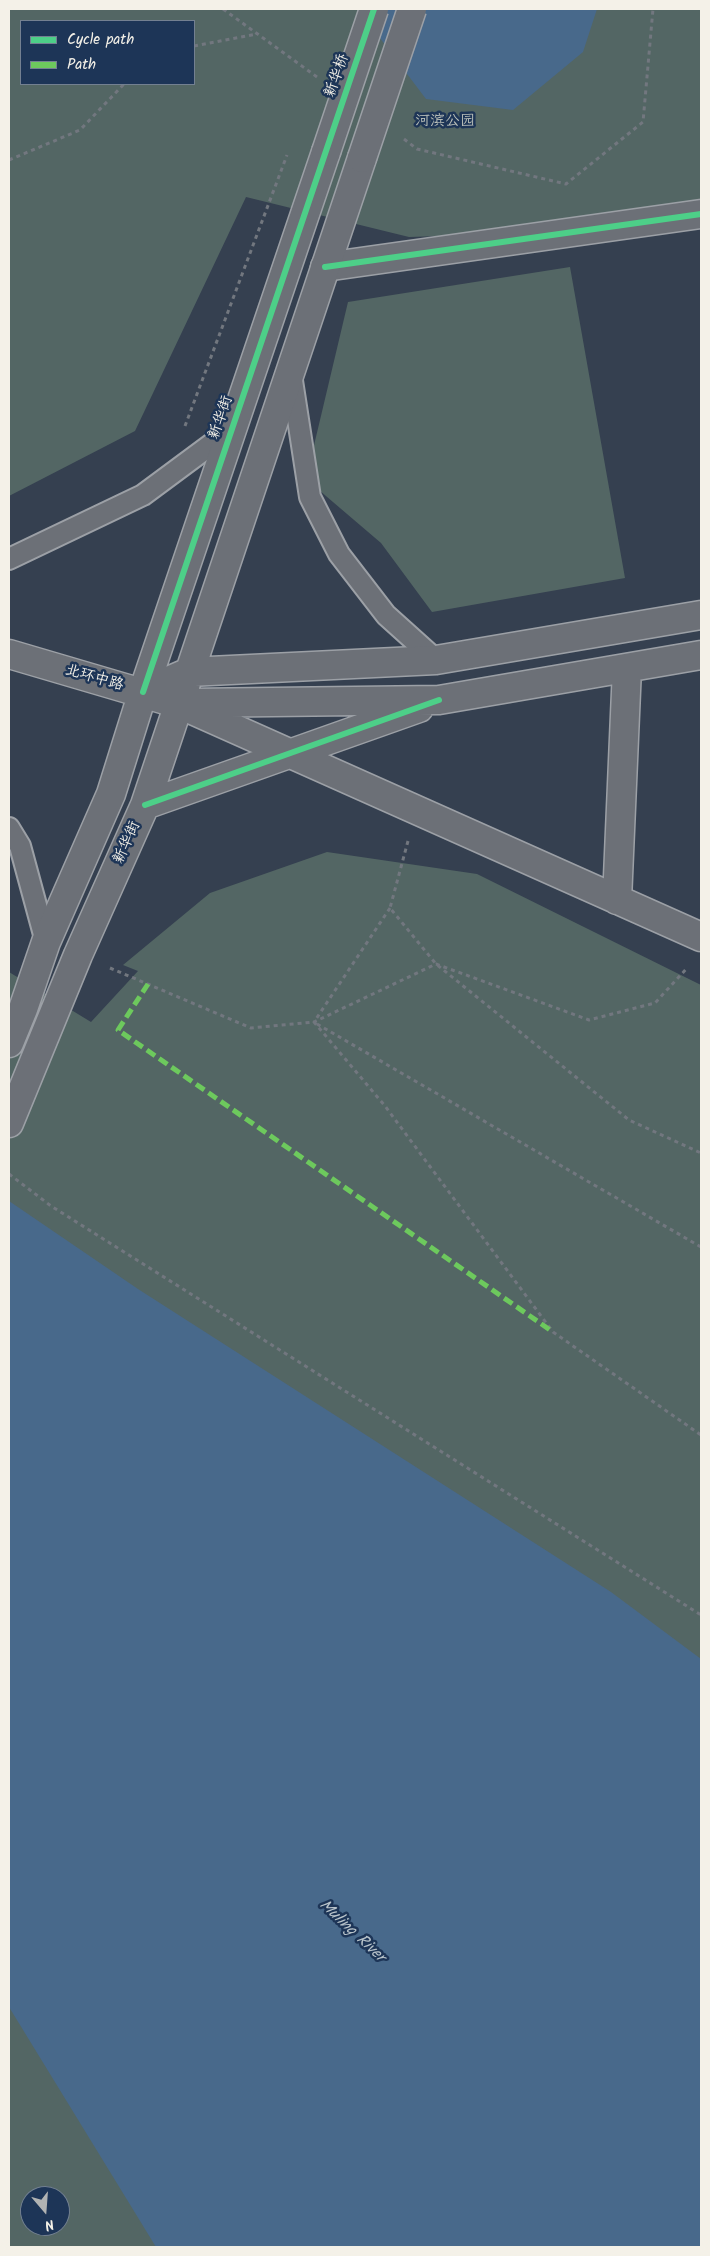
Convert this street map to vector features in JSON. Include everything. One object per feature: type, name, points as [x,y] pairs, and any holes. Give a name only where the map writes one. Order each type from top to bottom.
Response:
[{"type":"main road","name":"新华桥","points":[[326,152],[374,9]]},
{"type":"main road","name":"新华街","points":[[9,1123],[78,955],[145,805],[412,9]]},
{"type":"main road","name":"新华街","points":[[9,1042],[23,1009],[46,942],[111,794],[143,692],[326,152]]},
{"type":"main road","points":[[325,266],[701,214]]},
{"type":"main road","points":[[143,692],[189,672],[436,660],[701,614]]},
{"type":"main road","name":"北环中路","points":[[9,654],[179,704]]},
{"type":"main road","points":[[179,704],[439,700],[701,655]]},
{"type":"main road","points":[[617,900],[627,668]]},
{"type":"main road","points":[[145,805],[439,700]]},
{"type":"main road","points":[[179,704],[701,937]]},
{"type":"lane","points":[[291,370],[310,497],[344,562],[386,615],[436,660]]},
{"type":"lane","points":[[9,559],[143,495],[232,429]]},
{"type":"lane","points":[[9,828],[20,846],[46,942]]},
{"type":"path","points":[[223,9],[321,80]]},
{"type":"path","points":[[401,137],[417,149],[566,184],[643,122],[653,9]]},
{"type":"path","points":[[195,46],[257,34]]},
{"type":"path","points":[[313,82],[316,73]]},
{"type":"path","points":[[9,160],[80,130],[123,85]]},
{"type":"path","points":[[184,430],[290,146]]},
{"type":"path","points":[[314,1022],[390,908],[417,811]]},
{"type":"path","points":[[390,908],[436,964],[629,1120],[701,1153]]},
{"type":"path","points":[[78,955],[251,1028],[314,1022],[436,964],[589,1020],[655,1003],[688,966]]},
{"type":"path","points":[[314,1022],[701,1247]]},
{"type":"path","points":[[314,1022],[385,1106],[553,1332],[701,1435]]},
{"type":"path","points":[[9,1174],[59,1212],[701,1615]]},
{"type":"green space","name":"河滨公园","points":[[9,9],[701,9],[701,228],[409,237],[246,197],[135,431],[9,496]]},
{"type":"green space","points":[[570,267],[625,578],[432,612],[381,543],[306,479],[348,302]]},
{"type":"green space","points":[[327,852],[477,874],[701,985],[701,2247],[9,2247],[9,972],[91,1022],[138,971],[123,965],[210,893]]},
{"type":"water","points":[[358,9],[597,9],[583,52],[513,110],[426,99]]},
{"type":"water","name":"Muling River","points":[[9,1201],[138,1289],[611,1592],[701,1659],[701,2247],[156,2247],[9,2007]]},
{"type":"marked path","points":[[148,984],[118,1030],[553,1332]]},
{"type":"cycle path","points":[[143,692],[374,9]]},
{"type":"cycle path","points":[[325,267],[701,214]]},
{"type":"cycle path","points":[[145,805],[439,700]]}]
